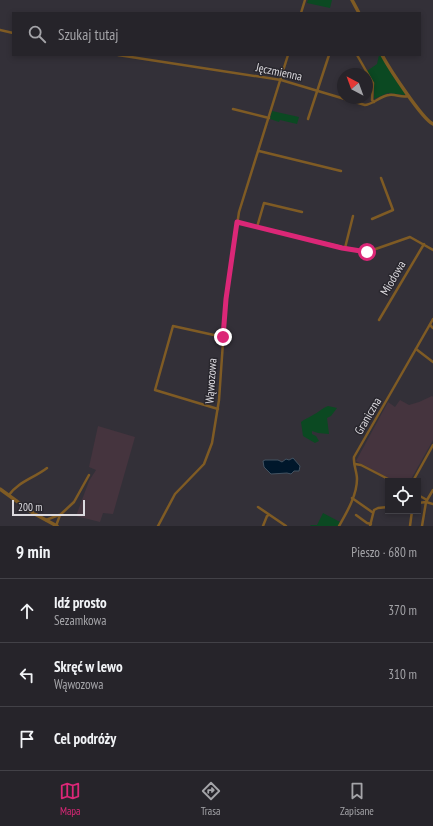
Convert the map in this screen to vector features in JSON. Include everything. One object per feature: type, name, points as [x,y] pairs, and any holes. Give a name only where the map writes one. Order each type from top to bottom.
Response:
[{"type":"street","points":[[301,12],[305,0]]},
{"type":"street","points":[[352,0],[358,12]]},
{"type":"street","points":[[0,30],[12,33]]},
{"type":"street","name":"Jęczmienna","points":[[125,56],[281,80],[361,104],[369,104],[389,95],[404,97],[409,95]]},
{"type":"street","name":"Wąwozowa","points":[[158,526],[175,494],[204,464],[212,443],[218,409],[226,299],[237,222],[288,56]]},
{"type":"street","points":[[308,119],[329,56]]},
{"type":"street","points":[[358,56],[373,83],[372,100],[374,102]]},
{"type":"street","points":[[383,56],[391,71],[427,119],[433,124]]},
{"type":"street","points":[[233,109],[269,118]]},
{"type":"street","points":[[259,151],[341,171]]},
{"type":"street","points":[[372,219],[393,210],[381,178]]},
{"type":"street","points":[[257,227],[264,203],[302,212]]},
{"type":"street","points":[[345,248],[353,216]]},
{"type":"street","points":[[237,222],[367,252],[410,237],[433,250]]},
{"type":"street","name":"Miodowa","points":[[379,320],[424,244]]},
{"type":"street","name":"Graniczna","points":[[339,526],[357,487],[354,457],[433,320]]},
{"type":"street","points":[[430,325],[433,328]]},
{"type":"street","points":[[218,409],[155,390],[173,326],[223,337]]},
{"type":"street","points":[[416,349],[433,362]]},
{"type":"street","points":[[415,478],[433,445]]},
{"type":"street","points":[[355,464],[361,465],[386,478]]},
{"type":"street","points":[[8,495],[13,489],[47,468]]},
{"type":"street","points":[[46,520],[60,515],[74,502],[89,475]]},
{"type":"street","points":[[0,489],[33,513],[57,526],[60,515]]},
{"type":"street","points":[[422,526],[427,501],[433,490]]},
{"type":"street","points":[[421,497],[433,504]]},
{"type":"street","points":[[352,498],[372,512]]},
{"type":"street","points":[[421,502],[427,501]]},
{"type":"street","points":[[356,515],[371,525],[372,512],[376,508],[385,506]]},
{"type":"street","points":[[258,507],[286,526]]},
{"type":"street","points":[[263,526],[269,514]]},
{"type":"street","points":[[410,526],[412,514]]},
{"type":"shaded area","points":[[432,396],[433,397],[433,440],[412,478],[388,478],[356,461],[388,402],[395,407],[400,400],[409,405]]},
{"type":"shaded area","points":[[98,426],[135,437],[113,514],[103,513],[100,522],[76,516],[89,481],[96,470],[89,467]]},
{"type":"green space","points":[[308,0],[332,0],[330,8],[307,3]]},
{"type":"green space","points":[[379,56],[382,56],[392,75],[405,92],[405,95],[388,93],[374,99],[373,68],[371,68],[377,64]]},
{"type":"green space","points":[[272,111],[299,117],[297,124],[280,120],[279,122],[270,119]]},
{"type":"green space","points":[[328,406],[337,408],[331,416],[327,418],[329,434],[312,431],[312,434],[316,436],[319,441],[315,443],[303,436],[301,422]]},
{"type":"green space","points":[[323,513],[340,522],[338,526],[310,526],[317,525]]},
{"type":"water","points":[[293,458],[300,466],[299,471],[294,471],[291,474],[271,474],[264,467],[263,461],[265,460],[278,460],[282,462],[286,459],[289,460]]},
{"type":"route","points":[[223,337],[226,299],[237,222],[342,248],[367,252]]}]
